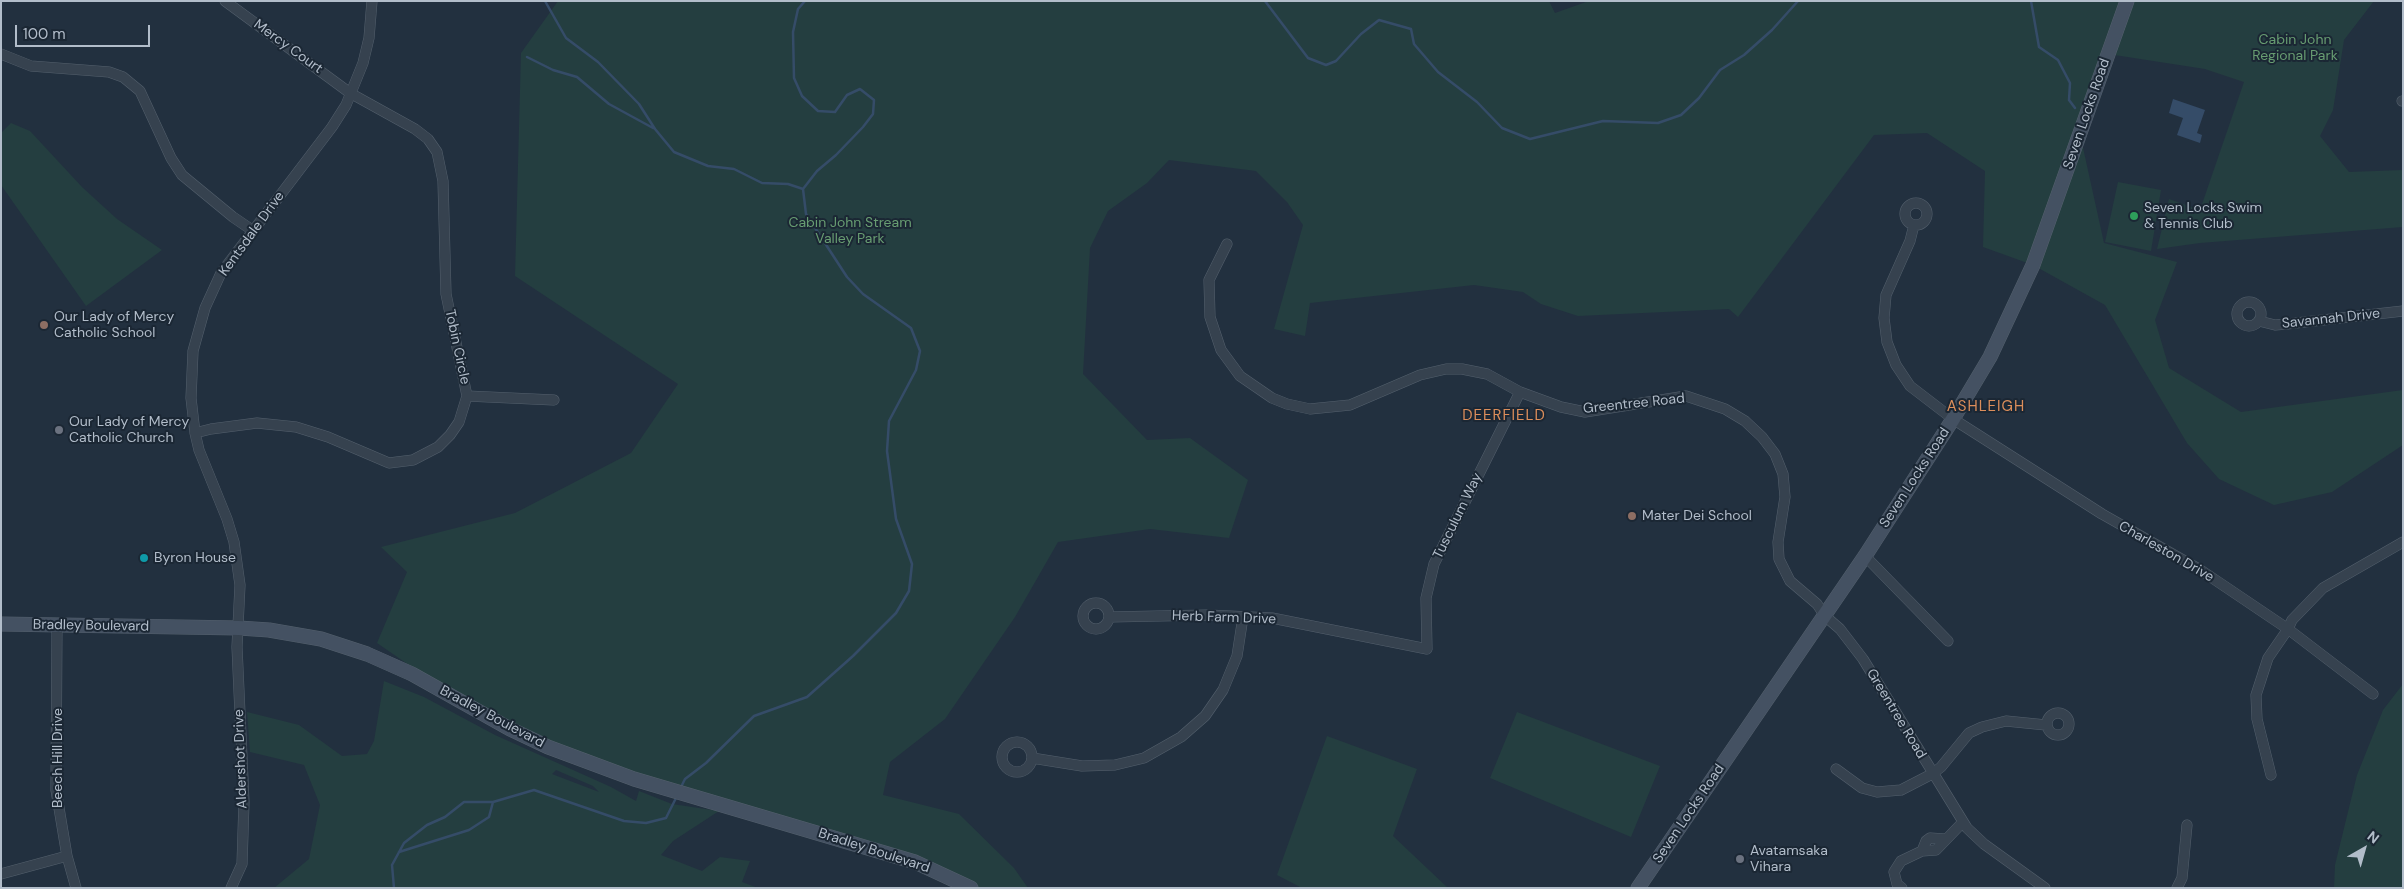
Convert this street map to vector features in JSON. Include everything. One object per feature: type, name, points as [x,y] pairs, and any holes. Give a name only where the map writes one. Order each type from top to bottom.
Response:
[{"type":"main road","name":"Seven Locks Road","points":[[1638,888],[1865,556],[1954,419],[1990,357],[2033,265],[2127,1]]},
{"type":"main road","name":"Bradley Boulevard","points":[[1,624],[239,628],[269,630],[320,639],[367,654],[412,674],[510,729],[548,747],[634,779],[906,859],[971,888]]},
{"type":"street","name":"Mercy Court","points":[[225,1],[350,93]]},
{"type":"street","name":"Kentsdale Drive","points":[[239,628],[240,585],[234,542],[227,519],[199,450],[195,433],[191,398],[193,351],[198,331],[221,273],[332,127],[350,93],[363,63],[369,38],[372,1]]},
{"type":"street","points":[[1,54],[31,66],[109,72],[123,77],[140,91],[171,158],[182,175],[233,218],[252,230]]},
{"type":"street","name":"Tobin Circle","points":[[195,433],[257,423],[296,427],[328,437],[389,462],[414,460],[438,446],[459,422],[467,396],[446,294],[443,181],[437,152],[428,140],[415,129],[350,93]]},
{"type":"street","name":"Charleston Drive","points":[[1914,225],[1910,241],[1886,294],[1884,318],[1887,342],[1896,365],[1910,386],[1954,419],[2102,514],[2199,569],[2288,629],[2373,694]]},
{"type":"street","name":"Greentree Road","points":[[1226,244],[1209,280],[1210,316],[1221,350],[1240,376],[1272,398],[1288,404],[1310,409],[1350,405],[1420,375],[1446,370],[1462,370],[1487,374],[1520,392],[1560,407],[1585,412],[1686,396],[1725,409],[1745,422],[1762,437],[1775,454],[1783,474],[1785,497],[1778,542],[1779,560],[1790,581],[1817,604],[1825,616],[1840,629],[1863,659],[1963,822],[1984,844],[2045,888]]},
{"type":"street","name":"Savannah Drive","points":[[2259,321],[2275,325],[2403,311]]},
{"type":"street","name":"Tusculum Way","points":[[1427,649],[1426,598],[1434,564],[1520,392]]},
{"type":"street","points":[[467,396],[554,400]]},
{"type":"street","points":[[2271,775],[2257,719],[2256,694],[2268,658],[2292,620],[2323,588],[2403,542]]},
{"type":"street","points":[[1865,556],[1948,641]]},
{"type":"street","name":"Herb Farm Drive","points":[[1109,617],[1208,615],[1272,618],[1427,649]]},
{"type":"street","points":[[1032,758],[1082,766],[1114,765],[1144,758],[1182,737],[1205,716],[1223,690],[1237,656],[1243,617]]},
{"type":"street","name":"Beech Hill Drive","points":[[57,626],[56,790],[58,816],[76,888]]},
{"type":"street","name":"Aldershot Drive","points":[[231,888],[242,864],[244,819],[237,647],[239,628]]},
{"type":"street","points":[[1836,769],[1862,788],[1877,792],[1901,790],[1932,774],[1941,767],[1969,733],[1982,727],[2006,721],[2046,725]]},
{"type":"street","points":[[1902,888],[1894,877],[1895,867],[1901,861],[1922,851],[1936,850],[1963,822]]},
{"type":"street","points":[[2176,888],[2182,878],[2187,825]]},
{"type":"street","points":[[1,874],[67,856]]},
{"type":"green space","name":"Cabin John Stream Valley Park","points":[[558,1],[1549,1],[1555,13],[1589,1],[2374,1],[2344,40],[2333,110],[2320,136],[2349,172],[2403,170],[2403,227],[2200,243],[2157,249],[2169,199],[2200,210],[2244,82],[2205,69],[2108,54],[2080,134],[2104,243],[2177,262],[2155,320],[2169,368],[2241,412],[2403,390],[2403,445],[2332,492],[2274,505],[2219,479],[2187,443],[2105,305],[2033,265],[1983,247],[1985,171],[1927,133],[1874,135],[1738,317],[1729,309],[1578,316],[1541,304],[1523,292],[1474,285],[1310,303],[1305,336],[1274,329],[1303,225],[1287,202],[1256,171],[1169,160],[1147,183],[1108,211],[1090,248],[1083,374],[1147,440],[1190,438],[1248,480],[1229,538],[1150,529],[1058,542],[1015,617],[945,719],[890,762],[883,795],[959,814],[1014,868],[1028,888],[980,888],[949,873],[634,779],[464,703],[377,643],[407,572],[381,547],[515,513],[631,453],[678,384],[515,276],[521,53]]},
{"type":"green space","points":[[11,123],[30,131],[82,187],[117,219],[162,250],[86,306],[1,185],[1,133]]},
{"type":"green space","name":"Seven Locks Swim & Tennis Club","points":[[2118,182],[2161,190],[2151,251],[2105,242]]},
{"type":"green space","points":[[384,681],[424,697],[495,735],[611,787],[636,801],[639,791],[672,804],[719,811],[673,841],[661,855],[702,871],[720,857],[750,861],[742,882],[758,888],[274,888],[309,859],[320,805],[304,765],[250,752],[247,712],[299,725],[342,756],[367,754],[374,741]],"holes":[[[556,770],[593,786],[599,792],[552,774]]]},
{"type":"green space","points":[[2403,684],[2403,888],[2334,888],[2335,865],[2357,775],[2383,710]]},
{"type":"green space","points":[[1517,712],[1660,766],[1631,837],[1490,778]]},
{"type":"green space","points":[[1327,736],[1417,769],[1393,836],[1448,888],[1302,888],[1277,875]]},
{"type":"water","points":[[2173,99],[2205,110],[2197,133],[2202,135],[2200,143],[2177,135],[2183,118],[2169,113]]},
{"type":"waterway","points":[[545,1],[566,38],[598,62],[639,104],[655,129],[674,152],[708,166],[734,169],[762,183],[788,184],[803,189]]},
{"type":"waterway","points":[[680,789],[685,779],[706,763],[754,716],[807,697],[853,656],[896,613],[909,591],[912,564],[896,519],[887,451],[889,421],[916,370],[920,351],[911,328],[863,294],[847,277],[806,214],[803,189],[817,171],[836,155],[863,127],[873,114],[874,100],[860,89],[847,95],[835,112],[818,111],[802,96],[794,78],[793,32],[798,9],[805,1]]},
{"type":"waterway","points":[[1265,1],[1308,58],[1326,65],[1336,61],[1361,34],[1379,20],[1411,29],[1414,44],[1438,72],[1477,102],[1502,128],[1530,139],[1603,121],[1658,123],[1681,115],[1699,98],[1720,70],[1744,55],[1772,30],[1798,1]]},
{"type":"waterway","points":[[2031,1],[2039,47],[2058,60],[2070,83],[2069,100],[2075,108]]},
{"type":"waterway","points":[[527,57],[553,70],[577,77],[609,104],[653,128]]},
{"type":"waterway","points":[[394,888],[392,865],[404,843],[427,825],[445,817],[464,802],[493,802],[534,790],[624,821],[646,823],[666,818],[677,796]]},
{"type":"waterway","points":[[399,852],[469,830],[489,817],[493,802]]},
{"type":"place","name":"Seven Locks Swim & Tennis Club","points":[[2134,216]]},
{"type":"place","name":"Our Lady of Mercy Catholic School","points":[[44,325]]},
{"type":"place","name":"Our Lady of Mercy Catholic Church","points":[[59,430]]},
{"type":"place","name":"Mater Dei School","points":[[1632,516]]},
{"type":"place","name":"Byron House","points":[[144,558]]},
{"type":"place","name":"Avatamsaka Vihara","points":[[1740,859]]},
{"type":"district","name":"ASHLEIGH","points":[[1986,407]]},
{"type":"district","name":"DEERFIELD","points":[[1504,416]]},
{"type":"park label","name":"Cabin John Regional Park","points":[[2295,48]]}]
